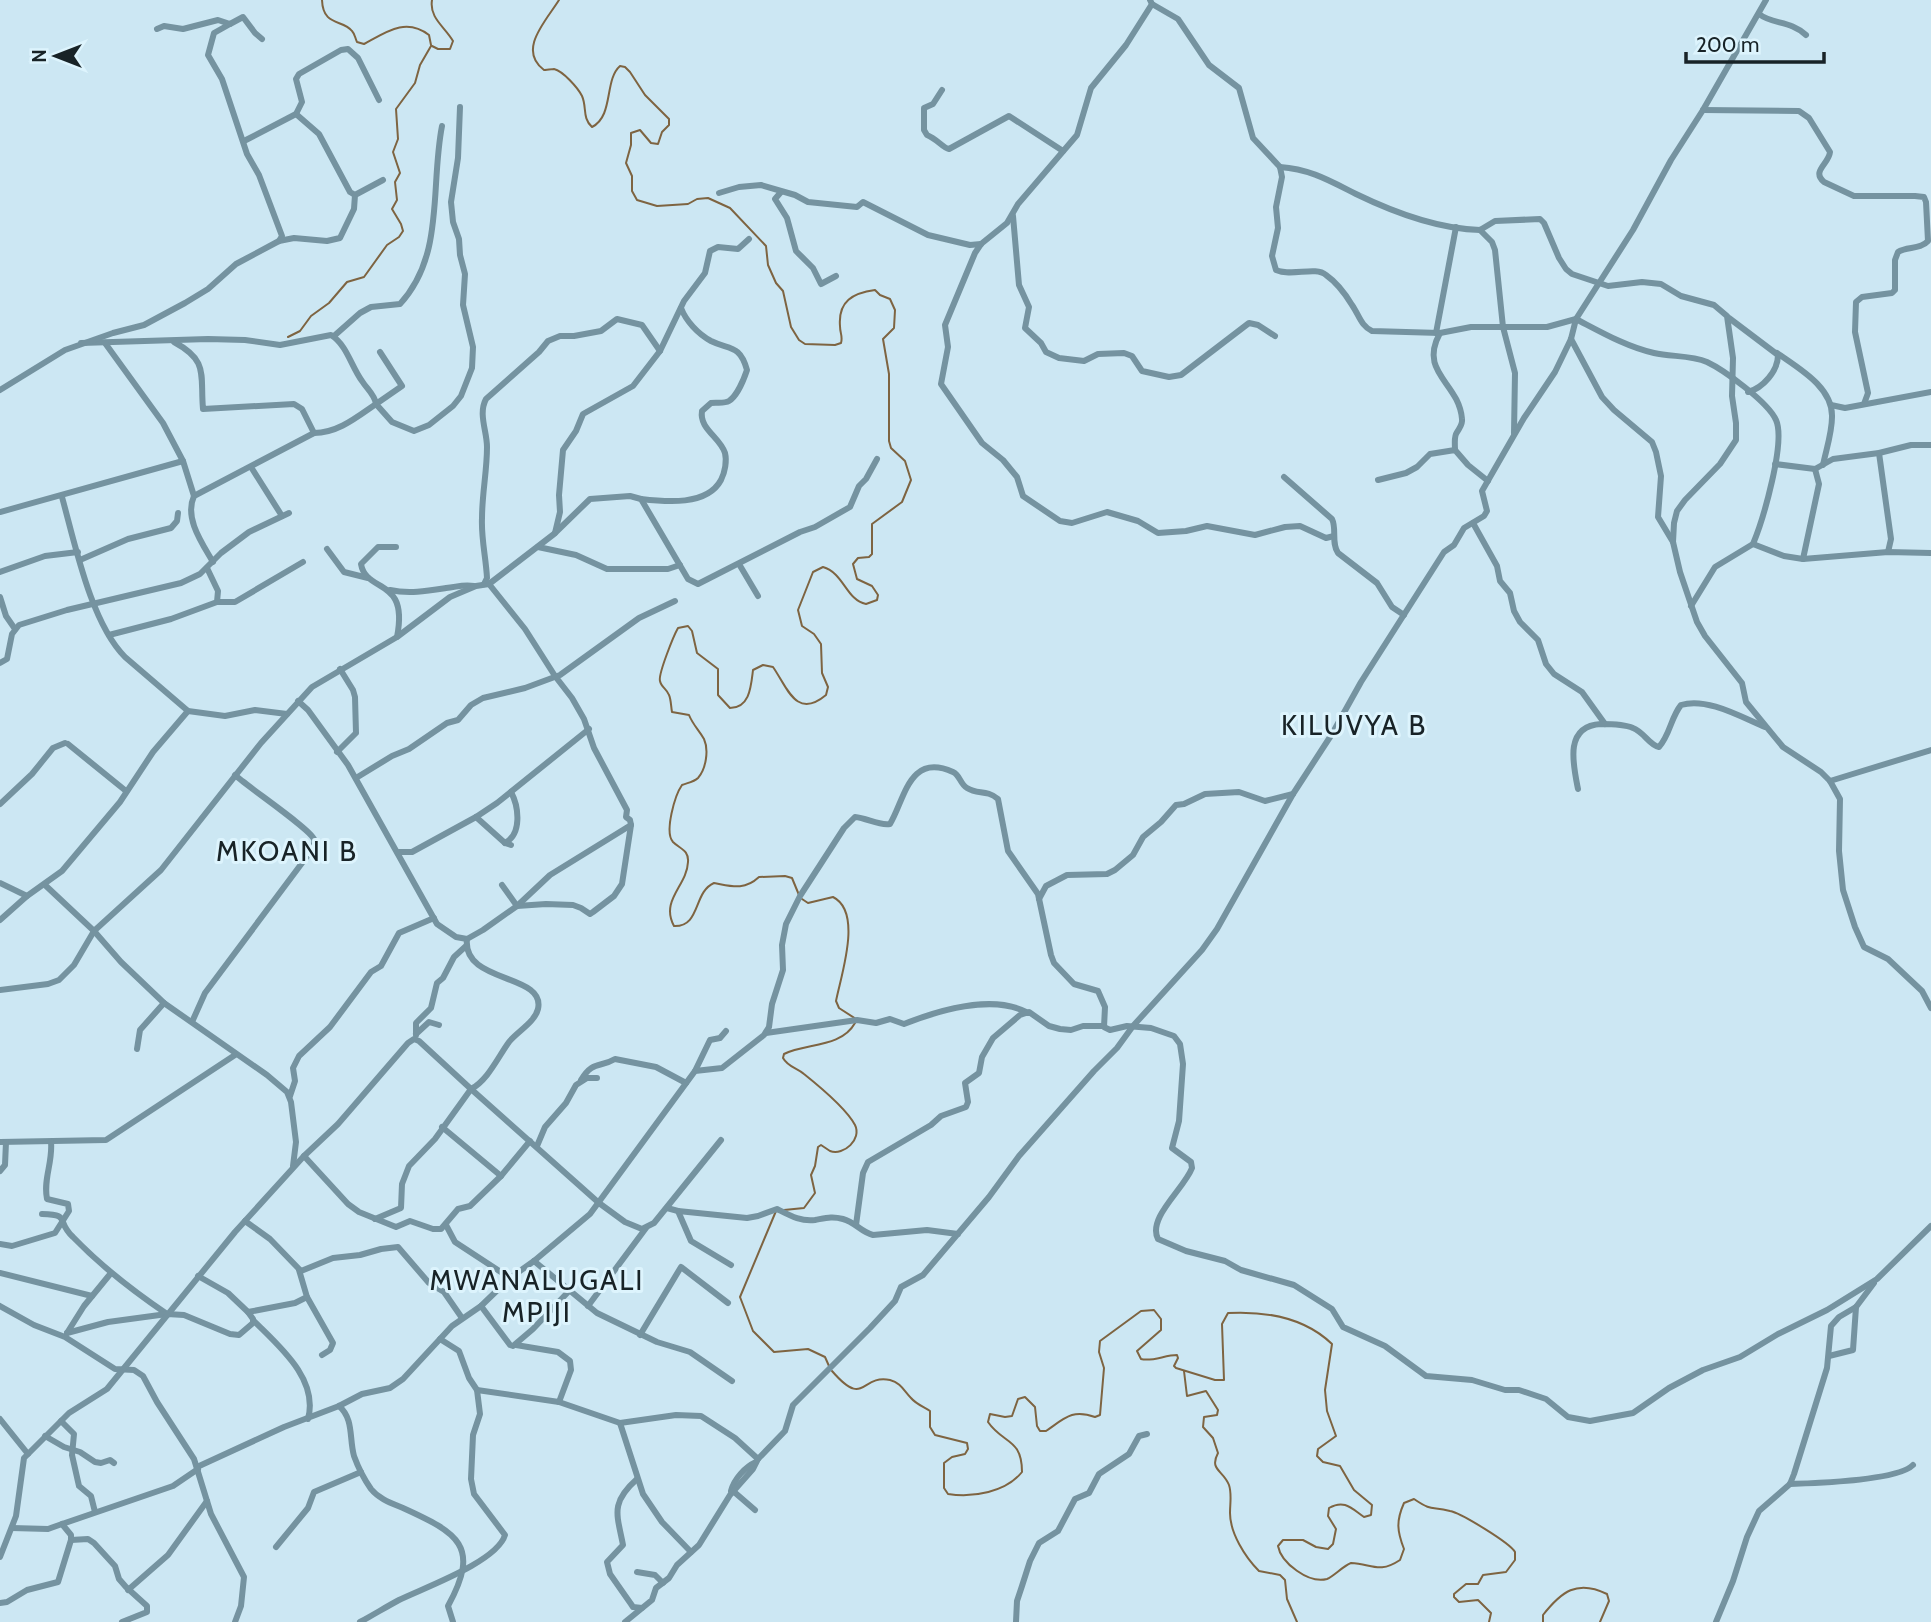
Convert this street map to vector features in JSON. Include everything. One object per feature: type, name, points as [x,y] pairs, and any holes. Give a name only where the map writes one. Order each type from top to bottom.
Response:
[{"type":"street","points":[[625,1622],[652,1600],[656,1588],[699,1545],[732,1492],[736,1480],[785,1432],[790,1410],[801,1396],[884,1313],[895,1301],[901,1287],[923,1275],[1000,1183],[1019,1156],[1117,1048],[1217,929],[1293,794],[1444,552],[1454,545],[1464,528],[1481,519],[1487,511],[1482,496],[1488,481],[1555,372],[1571,339],[1576,319],[1601,284],[1766,0]]},
{"type":"street","points":[[1334,537],[1326,538],[1300,526],[1255,535],[1207,526],[1158,533],[1138,521],[1107,512],[1066,523],[1023,496],[1017,477],[1003,460],[982,443],[941,381],[948,347],[945,326],[954,300],[981,244],[1013,216],[1018,204],[1077,135],[1091,88],[1126,46],[1151,2],[1178,19],[1209,65],[1239,88],[1253,138],[1280,167],[1282,177],[1276,207],[1278,228],[1272,256],[1276,270],[1288,274],[1318,271],[1326,274],[1352,303],[1364,326],[1372,331],[1438,333],[1471,327],[1547,327],[1576,319],[1642,350],[1706,361],[1758,399],[1771,412],[1779,432],[1775,464],[1754,544],[1715,568],[1691,606]]},
{"type":"street","points":[[1759,13],[1767,19],[1790,24],[1806,35]]},
{"type":"street","points":[[262,38],[243,17],[214,33],[208,55],[222,79],[247,154],[278,223],[282,236],[279,241]]},
{"type":"street","points":[[157,29],[164,26],[191,28],[218,20],[230,24]]},
{"type":"street","points":[[244,141],[296,114],[302,102],[296,79],[299,74],[344,50],[353,52],[358,58],[379,100]]},
{"type":"street","points":[[942,90],[933,104],[924,108],[924,130],[944,147],[949,149],[1009,116],[1063,151]]},
{"type":"street","points":[[334,336],[348,355],[360,380],[376,399],[376,404],[392,422],[419,431],[453,407],[461,396],[472,368],[473,347],[463,305],[465,274],[451,202],[458,158],[460,107]]},
{"type":"street","points":[[1703,110],[1792,110],[1805,114],[1830,152],[1829,158],[1820,168],[1820,179],[1854,196],[1924,198],[1929,242],[1898,252],[1895,290],[1892,293],[1862,297],[1856,302],[1855,332],[1868,393],[1864,404]]},
{"type":"street","points":[[296,114],[319,134],[350,192],[355,195]]},
{"type":"street","points":[[80,343],[245,340],[290,345],[308,338],[334,336],[371,307],[400,304],[414,288],[428,256],[434,228],[438,146],[442,126]]},
{"type":"street","points":[[1280,167],[1314,173],[1404,214],[1480,230],[1492,242],[1503,327],[1515,373],[1514,435]]},
{"type":"street","points":[[355,195],[383,180]]},
{"type":"street","points":[[719,193],[739,187],[761,185],[818,204],[857,206],[863,202],[928,235],[981,244]]},
{"type":"street","points":[[781,192],[775,199],[787,218],[796,251],[813,268],[821,284],[836,276]]},
{"type":"street","points":[[0,390],[38,365],[80,343],[144,325],[208,289],[236,264],[279,241],[294,238],[327,241],[340,238],[354,209],[355,195]]},
{"type":"street","points":[[1013,216],[1019,285],[1029,307],[1025,328],[1048,354],[1077,362],[1098,354],[1124,353],[1132,356],[1142,371],[1169,377],[1188,371],[1249,323],[1258,325],[1275,336]]},
{"type":"street","points":[[1480,230],[1495,220],[1540,219],[1566,269],[1577,277],[1615,286],[1642,282],[1661,284],[1681,296],[1714,305],[1818,384],[1831,405],[1831,425],[1823,465]]},
{"type":"street","points":[[1455,450],[1456,436],[1462,420],[1456,397],[1434,362],[1432,352],[1438,333],[1456,227]]},
{"type":"street","points":[[554,534],[560,515],[563,452],[582,417],[633,386],[660,351],[690,291],[705,273],[710,251],[718,247],[738,249],[750,239]]},
{"type":"street","points":[[0,990],[48,984],[59,979],[81,957],[94,931],[161,870],[235,775],[312,687],[397,637],[450,597],[483,585],[538,547],[590,499],[630,496],[662,501],[691,500],[718,486],[724,473],[725,454],[706,428],[702,411],[711,403],[730,400],[747,370],[737,352],[729,345],[710,341],[693,327],[681,307]]},
{"type":"street","points":[[1728,318],[1733,358],[1736,440],[1720,464],[1678,511],[1674,523],[1674,542],[1680,572],[1691,606],[1705,636],[1742,683],[1746,702],[1783,747],[1830,781],[1840,799],[1839,851],[1842,882],[1855,927],[1864,947],[1888,959],[1922,991],[1931,1008]]},
{"type":"street","points":[[483,585],[487,578],[481,516],[487,459],[483,421],[486,399],[548,341],[560,336],[601,331],[617,319],[642,325],[660,351]]},
{"type":"street","points":[[1571,339],[1602,397],[1652,442],[1661,476],[1658,517],[1674,542]]},
{"type":"street","points":[[172,341],[191,352],[200,363],[203,409],[294,404],[302,409],[314,433]]},
{"type":"street","points":[[105,343],[163,423],[183,461],[194,496]]},
{"type":"street","points":[[213,562],[192,520],[190,504],[194,496],[314,433],[326,433],[336,429],[402,386],[380,352]]},
{"type":"street","points":[[1748,392],[1758,388],[1772,373],[1778,361],[1777,353]]},
{"type":"street","points":[[1758,388],[1758,399]]},
{"type":"street","points":[[1831,405],[1840,409],[1931,392]]},
{"type":"street","points":[[1775,464],[1815,469],[1833,459],[1879,453],[1911,445],[1931,445]]},
{"type":"street","points":[[1378,480],[1406,473],[1417,467],[1430,454],[1455,450]]},
{"type":"street","points":[[1455,450],[1488,481]]},
{"type":"street","points":[[1879,453],[1891,540],[1888,552]]},
{"type":"street","points":[[641,499],[688,579],[698,584],[850,507],[859,486],[877,459]]},
{"type":"street","points":[[0,512],[62,497],[183,461]]},
{"type":"street","points":[[0,663],[7,659],[10,653],[15,629],[29,620],[181,583],[207,568],[234,541],[285,514],[251,467]]},
{"type":"street","points":[[1803,559],[1819,484],[1815,469]]},
{"type":"street","points":[[1284,477],[1334,520],[1335,548],[1338,553],[1377,583],[1392,607],[1404,615]]},
{"type":"street","points":[[62,497],[94,605],[117,649],[125,657],[188,711],[225,716],[255,710],[287,714]]},
{"type":"street","points":[[80,560],[128,539],[172,528],[178,513]]},
{"type":"street","points":[[1473,523],[1497,566],[1500,581],[1510,593],[1520,622],[1538,640],[1546,664],[1554,674],[1582,692],[1605,724]]},
{"type":"street","points":[[1754,544],[1784,556],[1803,559],[1888,552],[1931,553]]},
{"type":"street","points":[[368,578],[362,569],[363,559],[377,547],[396,547]]},
{"type":"street","points":[[538,547],[576,555],[607,569],[668,569],[680,565]]},
{"type":"street","points":[[327,549],[344,572],[368,578],[390,590],[417,593],[451,588],[459,584],[483,585],[525,629],[572,698],[589,729],[594,748],[626,810],[626,817],[630,820],[622,884],[614,896],[590,914],[573,905],[517,906]]},
{"type":"street","points":[[0,572],[45,556],[78,552]]},
{"type":"street","points":[[109,635],[171,619],[217,602],[235,602],[303,562]]},
{"type":"street","points":[[739,564],[758,596]]},
{"type":"street","points":[[207,568],[218,591],[217,602]]},
{"type":"street","points":[[390,590],[397,602],[397,637]]},
{"type":"street","points":[[0,597],[6,617],[15,629]]},
{"type":"street","points":[[356,778],[409,749],[447,723],[458,720],[471,705],[483,698],[525,688],[564,673],[639,618],[675,601]]},
{"type":"street","points":[[337,752],[356,733],[353,690],[340,669]]},
{"type":"street","points":[[298,701],[308,710],[356,778],[434,918],[446,931],[466,942]]},
{"type":"street","points":[[1578,789],[1572,753],[1576,739],[1583,729],[1590,725],[1633,728],[1653,746],[1659,747],[1681,705],[1694,702],[1723,710],[1767,728]]},
{"type":"street","points":[[0,920],[62,871],[127,790],[153,752],[188,711]]},
{"type":"street","points":[[399,852],[412,852],[476,817],[589,729]]},
{"type":"street","points":[[0,804],[32,774],[53,748],[66,743],[127,790]]},
{"type":"street","points":[[1830,781],[1931,750]]},
{"type":"street","points":[[1923,753],[1931,757]]},
{"type":"street","points":[[695,1070],[722,1069],[766,1033],[783,970],[782,945],[786,924],[800,897],[853,819],[865,818],[881,824],[890,824],[907,784],[921,771],[940,769],[953,772],[967,789],[986,791],[998,799],[1008,851],[1039,899],[1051,955],[1074,984],[1083,989],[1096,990],[1100,994],[1105,1007],[1104,1026]]},
{"type":"street","points":[[192,1022],[205,993],[308,855],[314,843],[314,839],[297,823],[235,775]]},
{"type":"street","points":[[476,817],[508,844],[517,828],[516,805],[511,792]]},
{"type":"street","points":[[1039,899],[1046,886],[1066,874],[1107,874],[1115,870],[1133,855],[1143,837],[1161,822],[1175,805],[1184,804],[1205,794],[1239,792],[1265,801],[1293,794]]},
{"type":"street","points":[[415,1037],[416,1023],[431,1008],[437,983],[466,942],[517,906],[550,875],[631,825]]},
{"type":"street","points":[[0,883],[27,896]]},
{"type":"street","points":[[45,885],[164,1003],[267,1075],[289,1096]]},
{"type":"street","points":[[502,885],[517,906]]},
{"type":"street","points":[[293,1168],[296,1142],[289,1096],[295,1081],[293,1068],[299,1056],[330,1027],[372,972],[381,966],[398,933],[434,918]]},
{"type":"street","points":[[374,1219],[401,1208],[403,1180],[409,1166],[427,1148],[471,1089],[481,1081],[511,1040],[534,1016],[538,1007],[536,996],[528,988],[478,964],[469,955],[466,942]]},
{"type":"street","points":[[137,1049],[140,1030],[164,1003]]},
{"type":"street","points":[[766,1033],[857,1020],[876,1023],[890,1019],[904,1024],[925,1015],[969,1006],[1003,1006],[1026,1012],[1049,1026],[1060,1029],[1104,1026],[1108,1030],[1126,1026],[1151,1028],[1174,1036],[1183,1051],[1179,1121],[1172,1148],[1191,1162],[1192,1168],[1157,1219],[1155,1231],[1158,1239],[1186,1251],[1225,1261],[1241,1270],[1294,1285],[1332,1309],[1343,1327],[1385,1346],[1426,1376],[1481,1381],[1502,1389],[1519,1390],[1546,1399],[1560,1412],[1577,1420],[1590,1421],[1621,1416],[1643,1407],[1669,1388],[1712,1365],[1750,1351],[1877,1279]]},
{"type":"street","points":[[856,1225],[863,1173],[868,1162],[874,1156],[931,1125],[941,1116],[966,1107],[968,1102],[965,1083],[979,1073],[982,1057],[990,1042],[1026,1012]]},
{"type":"street","points":[[0,1557],[18,1509],[24,1458],[69,1413],[107,1389],[198,1276],[293,1168],[338,1124],[364,1091],[429,1022],[439,1025]]},
{"type":"street","points":[[12,1528],[48,1529],[95,1511],[144,1497],[173,1486],[197,1468],[284,1427],[362,1394],[390,1388],[416,1366],[462,1318],[481,1306],[599,1203],[695,1070],[710,1040],[720,1038],[726,1031]]},
{"type":"street","points":[[415,1037],[599,1203],[636,1228],[646,1228]]},
{"type":"street","points":[[0,1171],[5,1165],[3,1142],[106,1140],[235,1055]]},
{"type":"street","points":[[537,1146],[549,1120],[566,1103],[587,1071],[597,1064],[617,1059],[656,1067],[686,1083]]},
{"type":"street","points":[[581,1080],[597,1078]]},
{"type":"street","points":[[442,1127],[501,1175]]},
{"type":"street","points":[[587,1306],[646,1228],[667,1208],[721,1140]]},
{"type":"street","points":[[304,1156],[348,1204],[374,1219],[396,1227],[410,1221],[441,1229],[458,1209],[470,1206],[530,1141]]},
{"type":"street","points":[[0,1244],[12,1246],[51,1234],[59,1229],[69,1211],[68,1204],[49,1200],[46,1195],[51,1142]]},
{"type":"street","points":[[667,1208],[747,1218],[778,1209],[801,1219],[815,1220],[831,1216],[846,1219],[866,1234],[873,1235],[927,1230],[958,1234]]},
{"type":"street","points":[[678,1211],[691,1241],[731,1265]]},
{"type":"street","points":[[42,1214],[59,1215],[65,1229],[111,1273],[167,1314]]},
{"type":"street","points":[[246,1221],[270,1239],[299,1270],[307,1297],[333,1343],[330,1350],[322,1354]]},
{"type":"street","points":[[446,1225],[455,1242],[510,1278]]},
{"type":"street","points":[[1716,1622],[1733,1581],[1746,1536],[1759,1511],[1790,1484],[1823,1386],[1831,1326],[1839,1317],[1856,1307],[1877,1279],[1931,1226]]},
{"type":"street","points":[[299,1270],[334,1258],[398,1247],[429,1283],[444,1292],[462,1318]]},
{"type":"street","points":[[534,1261],[587,1306],[608,1320],[640,1335],[690,1352],[732,1381]]},
{"type":"street","points":[[640,1335],[681,1267],[728,1303]]},
{"type":"street","points":[[0,1273],[92,1296]]},
{"type":"street","points":[[66,1335],[111,1273]]},
{"type":"street","points":[[198,1276],[228,1293],[248,1312],[303,1378],[310,1403],[308,1419]]},
{"type":"street","points":[[516,1345],[569,1291]]},
{"type":"street","points":[[248,1312],[295,1303],[307,1297]]},
{"type":"street","points":[[0,1306],[34,1325],[66,1335],[115,1369],[134,1370],[143,1376],[188,1447],[206,1501],[244,1577],[241,1606],[235,1622]]},
{"type":"street","points":[[481,1306],[510,1345],[558,1352],[570,1361],[571,1370],[559,1402]]},
{"type":"street","points":[[1829,1356],[1853,1350],[1856,1307]]},
{"type":"street","points":[[66,1335],[108,1322],[167,1314],[184,1315],[235,1335],[243,1332],[254,1321]]},
{"type":"street","points":[[360,1622],[463,1571],[498,1547],[505,1535],[474,1494],[472,1486],[472,1452],[480,1414],[477,1390],[469,1378],[459,1351],[439,1339]]},
{"type":"street","points":[[477,1390],[559,1402],[620,1423],[684,1415],[701,1416],[735,1438],[757,1460]]},
{"type":"street","points":[[339,1406],[348,1416],[351,1443],[361,1472],[378,1497],[423,1517],[452,1536],[464,1552],[463,1571],[456,1595],[448,1606],[453,1622]]},
{"type":"street","points":[[0,1419],[28,1454]]},
{"type":"street","points":[[61,1421],[74,1434],[72,1455],[79,1486],[91,1496],[95,1511]]},
{"type":"street","points":[[620,1423],[637,1479],[653,1510],[691,1552]]},
{"type":"street","points":[[1016,1622],[1021,1586],[1039,1544],[1058,1531],[1073,1502],[1089,1493],[1099,1474],[1124,1458],[1140,1434],[1147,1434]]},
{"type":"street","points":[[45,1436],[95,1462],[110,1460],[114,1464]]},
{"type":"street","points":[[1790,1484],[1881,1476],[1908,1471],[1913,1465]]},
{"type":"street","points":[[276,1547],[308,1508],[314,1492],[361,1472]]},
{"type":"street","points":[[637,1479],[623,1494],[617,1516],[623,1545],[607,1562],[610,1574],[633,1607],[642,1608]]},
{"type":"street","points":[[732,1492],[755,1510]]},
{"type":"street","points":[[128,1590],[167,1555],[206,1501]]},
{"type":"street","points":[[0,1603],[7,1602],[27,1590],[58,1581],[71,1540],[71,1535],[62,1524]]},
{"type":"street","points":[[71,1540],[89,1539],[94,1543],[115,1566],[119,1579],[148,1609],[136,1620],[122,1622]]},
{"type":"street","points":[[637,1572],[655,1575],[663,1583]]},
{"type":"waterway","points":[[322,0],[326,15],[348,27],[357,42],[364,44],[396,28],[412,27],[429,35],[431,45]]},
{"type":"waterway","points":[[432,0],[435,17],[453,41],[450,49],[432,46]]},
{"type":"waterway","points":[[559,0],[536,35],[533,54],[544,70],[558,70],[577,89],[592,127],[603,115],[612,80],[620,66],[630,72],[645,95],[669,119],[669,125],[662,132],[658,144],[651,143],[640,130],[631,133],[626,163],[632,176],[632,191],[637,200],[657,206],[688,204],[697,199],[708,198],[730,208],[766,246],[768,265],[783,291],[791,327],[805,344],[841,343],[840,317],[844,304],[860,293],[875,290],[890,299],[895,310],[894,328],[883,339],[889,374],[889,441],[891,448],[905,461],[911,480],[902,502],[872,524],[872,554],[858,558],[853,564],[857,579],[872,586],[878,595],[877,600],[866,604],[859,602],[830,570],[823,567],[813,572],[798,610],[802,626],[814,634],[821,644],[822,673],[828,687],[826,695],[816,702],[800,702],[793,698],[773,667],[763,665],[753,670],[746,700],[737,707],[730,708],[718,695],[718,669],[697,653],[692,631],[688,626],[678,628],[660,677],[670,697],[672,712],[689,715],[704,739],[706,748],[705,765],[701,774],[695,780],[682,785],[671,814],[671,837],[673,842],[686,852],[688,858],[687,871],[670,908],[674,926],[689,921],[707,887],[714,883],[737,886],[748,884],[759,877],[785,876],[792,878],[799,895]]},
{"type":"waterway","points":[[288,337],[300,331],[311,316],[329,303],[347,282],[364,277],[387,245],[403,231],[392,209],[397,200],[395,182],[400,173],[393,152],[398,139],[396,109],[415,83],[420,65],[431,46]]},
{"type":"waterway","points":[[802,899],[808,903],[833,897],[842,905],[847,916],[848,945],[836,1001],[839,1008],[856,1019]]},
{"type":"waterway","points":[[784,1210],[804,1208],[815,1193],[811,1175],[818,1147],[821,1145],[835,1152],[846,1149],[854,1141],[857,1130],[851,1118],[839,1105],[804,1074],[787,1063],[783,1058],[784,1054],[832,1041],[849,1031],[855,1023]]},
{"type":"waterway","points":[[776,1211],[740,1297],[753,1331],[774,1352],[808,1349],[825,1357],[829,1366]]},
{"type":"waterway","points":[[832,1371],[851,1388],[862,1388],[880,1379],[894,1381],[900,1385],[913,1400],[930,1411],[930,1427],[935,1435],[967,1443],[965,1454],[952,1457],[944,1463],[944,1488],[948,1494],[978,1494],[998,1489],[1022,1472],[1019,1453],[1011,1442],[988,1422],[990,1414],[1012,1416],[1018,1399],[1025,1397],[1035,1407],[1040,1431],[1046,1431],[1074,1414],[1095,1417],[1100,1415],[1104,1368],[1099,1352],[1100,1341],[1141,1311],[1154,1310],[1161,1319],[1161,1330],[1137,1351],[1141,1359],[1177,1355],[1174,1366],[1176,1368],[1215,1380],[1224,1380],[1222,1324],[1228,1313],[1256,1313],[1297,1322],[1332,1344],[1325,1390],[1327,1411],[1336,1436],[1318,1449],[1317,1456],[1323,1462],[1340,1466],[1354,1490],[1372,1505],[1371,1515],[1364,1517],[1344,1505],[1329,1508],[1328,1516],[1336,1529],[1333,1544],[1328,1549],[1316,1547],[1303,1540],[1283,1540],[1278,1546],[1280,1553],[1297,1571],[1320,1580],[1330,1578],[1351,1563],[1386,1567],[1400,1560],[1404,1549],[1398,1526],[1401,1509],[1404,1503],[1414,1499],[1429,1507],[1464,1517],[1515,1552],[1515,1560],[1506,1572],[1483,1575],[1478,1584],[1466,1584],[1454,1594],[1459,1602],[1478,1600],[1491,1613],[1489,1622]]},
{"type":"waterway","points":[[1184,1371],[1187,1396],[1206,1391],[1218,1410],[1217,1415],[1204,1417],[1203,1427],[1213,1438],[1218,1453],[1216,1467],[1229,1485],[1230,1513],[1235,1536],[1259,1571],[1280,1575],[1285,1580],[1287,1599],[1297,1622]]},
{"type":"waterway","points":[[1543,1622],[1543,1615],[1556,1600],[1578,1588],[1607,1594],[1609,1601],[1600,1622]]},
{"type":"district","name":"KILUVYA B","points":[[1354,725]]},
{"type":"district","name":"MKOANI B","points":[[287,851]]},
{"type":"district","name":"MWANALUGALI MPIJI","points":[[537,1296]]}]
